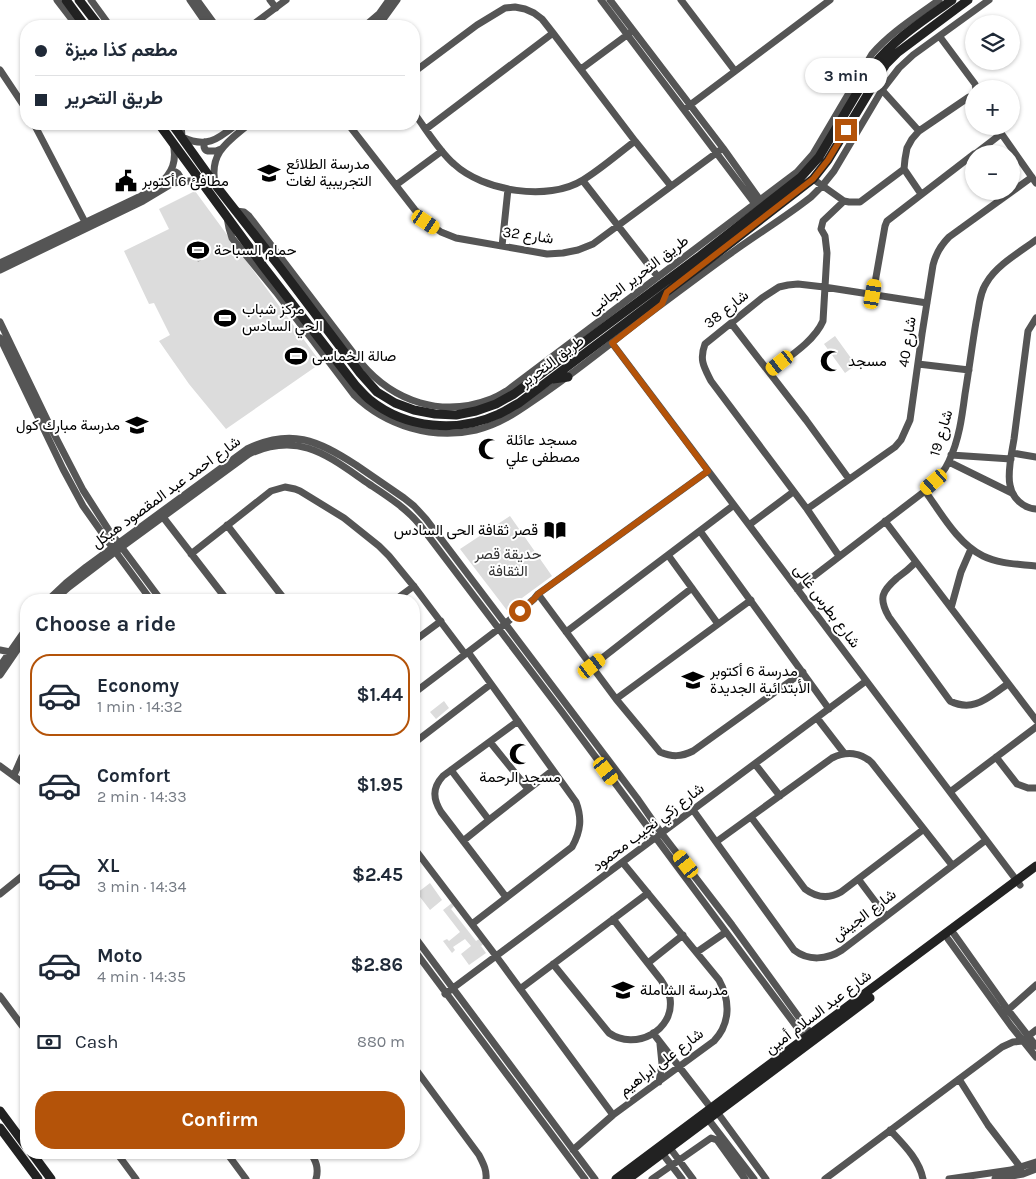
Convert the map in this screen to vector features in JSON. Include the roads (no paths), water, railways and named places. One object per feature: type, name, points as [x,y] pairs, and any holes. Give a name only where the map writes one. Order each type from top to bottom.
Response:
[{"type":"street","points":[[58,0],[73,20]]},
{"type":"street","points":[[66,0],[81,20]]},
{"type":"street","points":[[190,0],[204,20]]},
{"type":"street","points":[[197,0],[212,20]]},
{"type":"street","points":[[270,0],[276,8]]},
{"type":"street","points":[[260,20],[286,0]]},
{"type":"street","points":[[372,20],[379,14],[389,0]]},
{"type":"street","points":[[382,20],[397,0]]},
{"type":"street","points":[[601,0],[630,33],[758,202]]},
{"type":"street","points":[[610,0],[630,33]]},
{"type":"street","points":[[681,0],[735,71]]},
{"type":"street","points":[[687,107],[830,0]]},
{"type":"street","name":"طريق التحرير الجانبى","points":[[236,211],[244,212],[249,216],[361,363],[384,386],[400,396],[436,406],[455,407],[483,402],[508,390],[797,172],[813,154],[872,54],[880,44],[939,0]]},
{"type":"street","name":"طريق التحرير","points":[[702,259],[722,238],[802,177],[812,166],[873,66],[889,47],[931,15],[952,4],[968,0]]},
{"type":"street","points":[[227,216],[232,238],[341,372],[354,395],[377,413],[391,421],[425,432],[441,433],[476,430],[510,417],[568,377],[662,304],[805,202],[822,186],[840,163],[892,75],[906,61],[989,0]]},
{"type":"street","points":[[76,14],[77,8],[85,2]]},
{"type":"street","points":[[85,2],[96,20]]},
{"type":"street","points":[[85,2],[104,20]]},
{"type":"street","name":"طريق التحرير","points":[[163,130],[341,372],[370,400],[389,412],[410,421],[433,426],[456,426],[478,422],[500,414],[519,402],[667,292],[686,272],[702,259],[813,179],[828,160],[886,64],[897,53],[938,22],[952,4]]},
{"type":"street","points":[[420,68],[477,25],[505,8],[515,7],[534,13],[542,19],[671,186]]},
{"type":"street","points":[[931,15],[936,16],[938,22]]},
{"type":"street","points":[[912,19],[912,29]]},
{"type":"street","points":[[426,129],[553,33]]},
{"type":"street","points":[[581,69],[630,33]]},
{"type":"street","points":[[940,37],[972,80]]},
{"type":"street","points":[[0,70],[20,100]]},
{"type":"street","points":[[882,90],[919,130]]},
{"type":"street","points":[[921,194],[904,169],[907,148],[919,130],[965,100]]},
{"type":"street","points":[[420,121],[452,163],[464,173],[478,181],[508,189],[539,192],[554,191],[583,181],[635,141]]},
{"type":"street","points":[[37,130],[85,222]]},
{"type":"street","name":"طريق التحرير","points":[[177,130],[216,185],[360,373],[377,392],[395,403],[414,410],[435,414],[456,414],[476,411],[496,404],[514,394],[650,292],[686,272]]},
{"type":"street","points":[[181,130],[182,137],[193,141],[205,142],[219,138],[229,130]]},
{"type":"street","points":[[205,142],[204,147],[206,151],[213,151],[221,148],[242,130]]},
{"type":"street","name":"شارع 32","points":[[353,130],[415,210],[426,222],[441,232],[456,238],[547,254],[563,254],[593,244],[720,150]]},
{"type":"street","points":[[986,145],[1000,135]]},
{"type":"street","points":[[1002,135],[1034,180]]},
{"type":"street","points":[[0,263],[85,222],[142,198],[161,184],[171,171],[175,155],[173,143]]},
{"type":"street","points":[[216,185],[214,169],[216,158],[221,148]]},
{"type":"street","points":[[396,185],[442,151]]},
{"type":"street","points":[[813,154],[822,151]]},
{"type":"street","points":[[873,294],[887,221],[965,161]]},
{"type":"street","points":[[813,179],[844,200],[860,202],[904,169]]},
{"type":"street","points":[[171,171],[175,171],[178,174],[180,181]]},
{"type":"street","name":"شارع 40","points":[[807,509],[895,448],[901,440],[910,420],[933,265],[941,245],[949,237],[1034,180]]},
{"type":"street","points":[[0,270],[173,183],[180,181],[194,182],[206,187]]},
{"type":"street","points":[[583,181],[658,277]]},
{"type":"street","points":[[502,246],[508,189]]},
{"type":"street","points":[[768,372],[810,339],[820,328],[823,321],[827,253],[822,221],[844,200]]},
{"type":"street","points":[[722,238],[725,227]]},
{"type":"street","name":"شارع 19","points":[[796,588],[925,490],[942,474],[950,458],[961,426],[981,294],[992,274],[1036,240]]},
{"type":"street","points":[[256,257],[262,255],[265,248]]},
{"type":"street","points":[[269,273],[271,266],[279,266]]},
{"type":"street","name":"شارع 38","points":[[839,556],[807,509],[711,381],[702,363],[704,344],[762,298],[779,287],[788,285],[798,284],[824,287],[927,303]]},
{"type":"street","points":[[637,293],[650,292]]},
{"type":"street","points":[[662,304],[667,292]]},
{"type":"street","points":[[1036,318],[1028,331],[1010,484],[1012,493],[1017,500],[1024,506],[1036,509]]},
{"type":"street","points":[[0,322],[74,473],[147,594]]},
{"type":"street","points":[[730,323],[806,420],[849,479]]},
{"type":"street","points":[[0,338],[83,506],[156,594]]},
{"type":"street","name":"شارع بطرس غالى","points":[[612,343],[1018,882]]},
{"type":"street","points":[[566,355],[568,345]]},
{"type":"street","points":[[360,373],[361,363]]},
{"type":"street","points":[[918,364],[969,370]]},
{"type":"street","points":[[551,379],[568,377]]},
{"type":"street","points":[[459,432],[471,423]]},
{"type":"street","name":"شارع احمد عبد المقصود هيكل","points":[[54,594],[66,583],[247,449],[262,442],[278,439],[300,439],[405,509],[420,525],[659,836],[732,925],[810,1038]]},
{"type":"street","name":"شارع احمد عبد المقصود هيكل","points":[[61,594],[117,547],[163,517],[249,454],[278,445],[310,445],[322,446],[342,456],[404,498],[426,519],[659,836],[726,932],[810,1038]]},
{"type":"street","points":[[950,458],[1036,456]]},
{"type":"street","points":[[950,458],[1012,493]]},
{"type":"street","points":[[420,688],[505,624],[538,594],[708,471]]},
{"type":"street","points":[[191,554],[271,491],[283,487],[295,488],[336,513],[379,546],[414,586],[491,684],[576,802],[581,819],[578,837],[572,847],[472,924]]},
{"type":"street","points":[[925,490],[959,538],[971,549],[984,557],[999,561],[1036,566]]},
{"type":"street","points":[[749,525],[794,492]]},
{"type":"street","points":[[566,632],[734,505]]},
{"type":"street","points":[[163,517],[222,594]]},
{"type":"street","points":[[420,525],[426,519]]},
{"type":"street","points":[[885,521],[1036,720]]},
{"type":"street","points":[[226,525],[280,594]]},
{"type":"street","points":[[700,530],[829,709]]},
{"type":"street","points":[[951,608],[960,572],[971,549]]},
{"type":"street","points":[[668,555],[718,624]]},
{"type":"street","points":[[916,562],[886,588],[883,598],[884,608],[950,701],[958,705],[976,704],[1008,684]]},
{"type":"street","points":[[403,594],[414,586]]},
{"type":"street","points":[[592,666],[692,588]]},
{"type":"street","points":[[538,594],[616,699],[660,752],[666,755],[680,756],[693,751],[802,672]]},
{"type":"street","points":[[616,699],[750,600]]},
{"type":"street","points":[[420,636],[441,620]]},
{"type":"street","points":[[1,660],[10,652],[20,638]]},
{"type":"street","points":[[0,675],[20,646]]},
{"type":"street","points":[[0,650],[10,652]]},
{"type":"street","name":"شارع زكي نجيب محمود","points":[[445,994],[866,681]]},
{"type":"street","points":[[420,738],[491,684]]},
{"type":"street","points":[[817,718],[844,754]]},
{"type":"street","points":[[506,897],[441,812],[436,804],[435,793],[438,783],[443,776],[518,721]]},
{"type":"street","points":[[950,792],[1036,727]]},
{"type":"street","points":[[490,742],[528,790]]},
{"type":"street","points":[[716,842],[832,758],[844,754],[858,754],[869,760],[952,865]]},
{"type":"street","points":[[996,757],[1017,784],[1028,788],[1036,788]]},
{"type":"street","points":[[14,775],[20,762]]},
{"type":"street","points":[[755,764],[780,796]]},
{"type":"street","points":[[0,766],[20,780]]},
{"type":"street","points":[[451,770],[488,820]]},
{"type":"street","points":[[463,841],[553,770]]},
{"type":"street","name":"شارع الجيش","points":[[693,810],[794,950],[800,954],[818,958],[838,953],[986,840]]},
{"type":"street","points":[[751,817],[805,889],[816,896],[829,897],[842,892],[859,880],[924,829]]},
{"type":"street","points":[[420,856],[613,1115]]},
{"type":"street","name":"شارع على ابراهيم","points":[[573,1150],[613,1115],[714,1041],[722,1032],[727,1019],[727,1002],[719,980],[623,863]]},
{"type":"street","name":"شارع عبد السلام أمين","points":[[810,1038],[951,937],[1036,866]]},
{"type":"street","name":"شارع عبد السلام أمين","points":[[616,1179],[714,1110],[1018,882],[1036,872]]},
{"type":"street","points":[[0,894],[20,878]]},
{"type":"street","points":[[859,880],[886,916]]},
{"type":"street","points":[[520,989],[648,893]]},
{"type":"street","points":[[553,964],[609,1033],[629,1041],[645,1038],[653,1033],[668,1015],[670,998],[668,990],[613,919]]},
{"type":"street","points":[[697,952],[726,932]]},
{"type":"street","points":[[648,963],[683,934]]},
{"type":"street","points":[[951,937],[1008,1010],[1036,1057]]},
{"type":"street","points":[[951,937],[1011,1026],[1036,1046]]},
{"type":"street","points":[[420,944],[595,1179]]},
{"type":"street","points":[[420,959],[585,1179]]},
{"type":"street","points":[[1008,1010],[1036,985]]},
{"type":"street","points":[[0,996],[20,1023]]},
{"type":"street","points":[[1002,1047],[1009,1038],[1011,1026]]},
{"type":"street","points":[[825,1179],[1002,1047],[1025,1039],[1036,1030]]},
{"type":"street","points":[[653,1033],[766,1179]]},
{"type":"street","points":[[659,1041],[662,1064],[659,1082]]},
{"type":"street","points":[[420,1075],[479,1155],[484,1164],[486,1179]]},
{"type":"street","points":[[959,1079],[988,1125],[1021,1168]]},
{"type":"street","name":"شارع عبد السلام أمين","points":[[628,1179],[708,1119],[714,1110]]},
{"type":"street","points":[[0,1111],[20,1138]]},
{"type":"street","points":[[708,1119],[754,1179]]},
{"type":"street","points":[[0,1128],[20,1155]]},
{"type":"street","points":[[890,1130],[918,1164],[923,1179]]},
{"type":"street","points":[[652,1179],[707,1140],[713,1138],[717,1140],[745,1179]]},
{"type":"street","points":[[666,1150],[679,1160],[693,1179]]},
{"type":"street","points":[[666,1150],[672,1165],[682,1179]]},
{"type":"street","points":[[23,1159],[38,1179]]},
{"type":"street","points":[[36,1159],[51,1179]]},
{"type":"street","points":[[121,1159],[136,1179]]},
{"type":"street","points":[[231,1159],[246,1179]]},
{"type":"street","points":[[314,1159],[317,1164],[318,1174],[316,1179]]},
{"type":"street","points":[[950,1179],[1011,1170],[1036,1162]]},
{"type":"street","points":[[995,1179],[1023,1174],[1036,1169]]},
{"type":"place","name":"مدرسة الطلائع التجريبية لغات","points":[[269,173]]},
{"type":"place","name":"مطافئ 6 أكتوبر","points":[[126,181]]},
{"type":"place","name":"حمام السباحة","points":[[198,250]]},
{"type":"place","name":"مركز شباب الحي السادس","points":[[225,318]]},
{"type":"place","name":"صالة الخماسى","points":[[296,356]]},
{"type":"place","name":"مسجد","points":[[831,361]]},
{"type":"place","name":"مدرسة مبارك كول","points":[[137,425]]},
{"type":"place","name":"مسجد عائلة مصطفى علي","points":[[489,449]]},
{"type":"place","name":"قصر ثقافة الحى السادس","points":[[555,530]]},
{"type":"place","name":"مدرسة 6 أكتوبر الأبتدائية الجديدة","points":[[693,680]]},
{"type":"place","name":"مسجد الرحمة","points":[[520,754]]},
{"type":"place","name":"مدرسة الشاملة","points":[[623,990]]},
{"type":"park label","name":"حديقة قصر الثقافة","points":[[508,562]]}]
